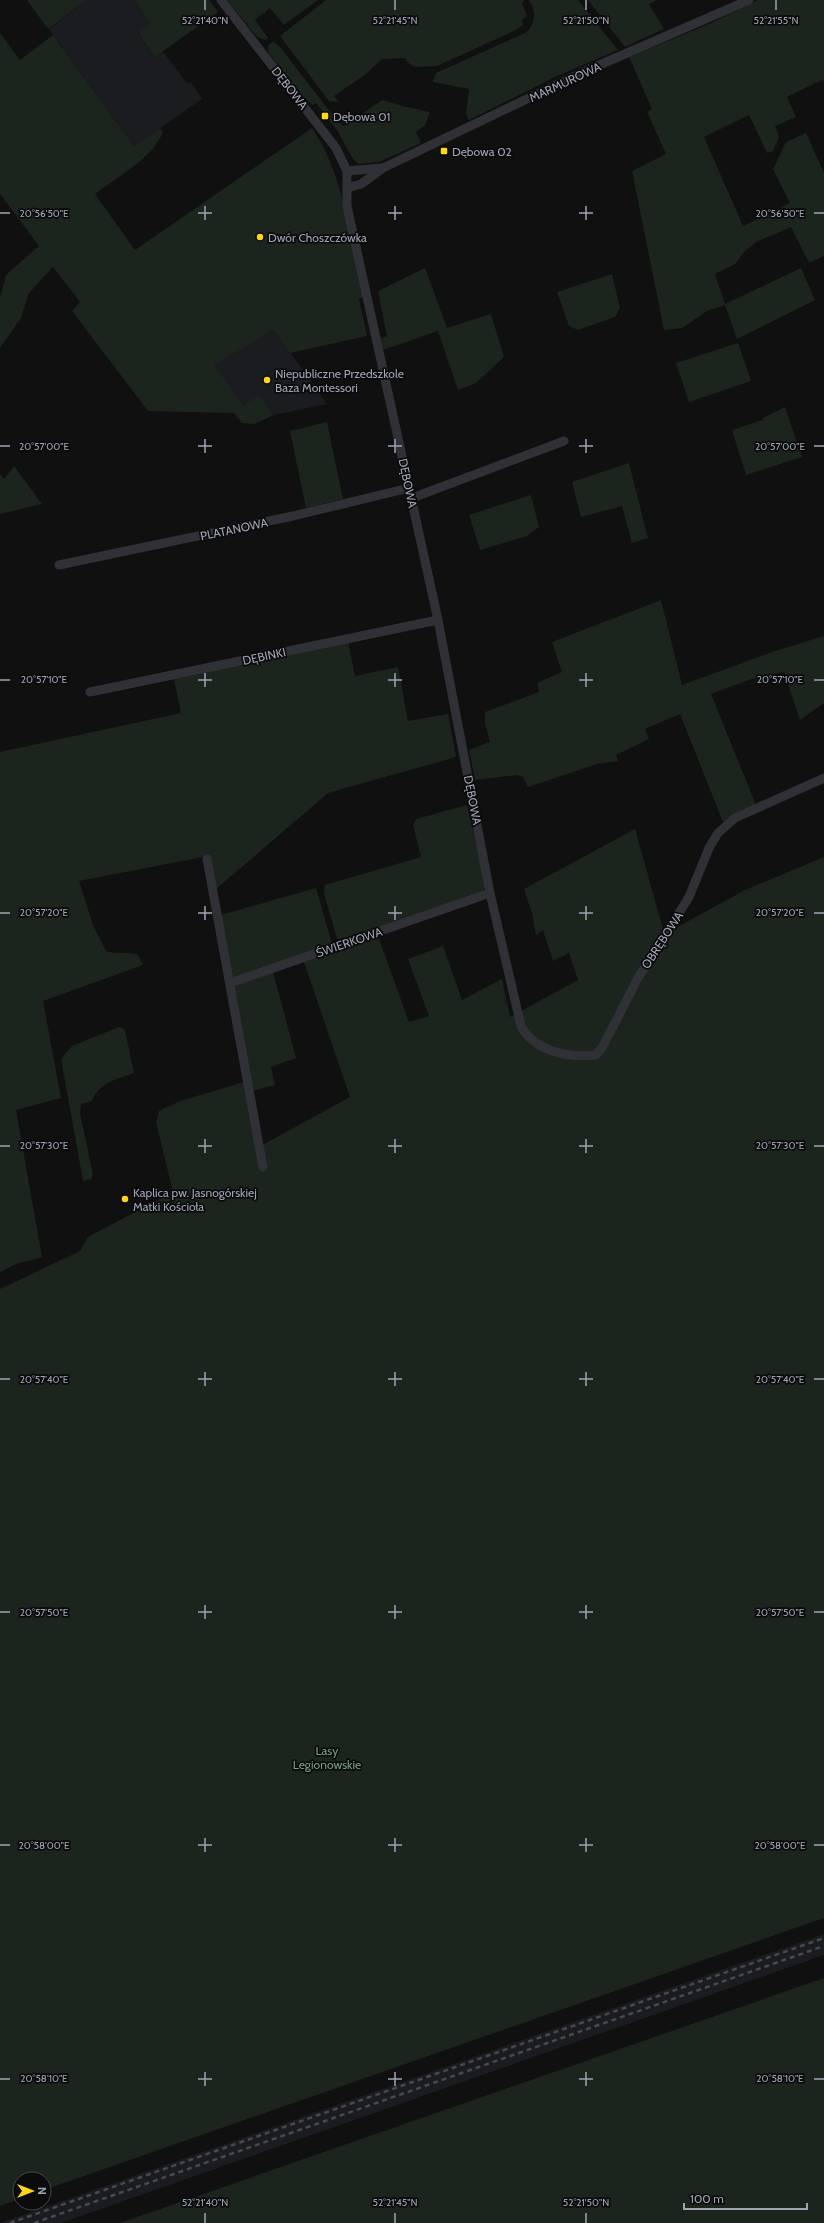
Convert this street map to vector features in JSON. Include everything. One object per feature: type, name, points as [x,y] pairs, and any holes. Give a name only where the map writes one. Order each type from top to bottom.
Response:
[{"type":"street","name":"DĘBOWA","points":[[222,0],[336,148],[347,171],[347,206],[438,620],[490,893],[515,1004]]},
{"type":"street","name":"MARMUROWA","points":[[347,188],[361,184],[383,168],[582,73],[749,0]]},
{"type":"street","name":"MARMUROWA","points":[[347,171],[383,168]]},
{"type":"street","points":[[412,498],[564,441]]},
{"type":"street","name":"PLATANOWA","points":[[58,565],[286,518],[409,488]]},
{"type":"street","name":"DĘBINKI","points":[[90,692],[438,620]]},
{"type":"street","name":"OBRĘBOWA","points":[[515,1004],[521,1026],[525,1034],[536,1044],[553,1052],[587,1056],[596,1055],[602,1048],[638,978],[689,896],[709,848],[718,832],[735,818],[824,778]]},
{"type":"street","points":[[207,860],[263,1167]]},
{"type":"street","name":"ŚWIERKOWA","points":[[230,983],[490,893]]},
{"type":"shaded area","points":[[87,0],[135,0],[151,22],[139,35],[155,57],[163,52],[187,83],[191,82],[202,99],[134,146],[49,29]]},
{"type":"shaded area","name":"Niepubliczne Przedszkole Baza Montessori","points":[[274,330],[327,404],[274,415],[259,395],[243,406],[213,365]]},
{"type":"shaded area","points":[[824,1934],[824,1955],[61,2223],[0,2223],[34,2211],[52,2211],[52,2205]]},
{"type":"green space","points":[[27,0],[87,0],[48,29]]},
{"type":"green space","points":[[135,0],[209,0],[218,12],[155,57],[139,34],[150,22]]},
{"type":"green space","points":[[227,0],[318,0],[284,25],[270,8],[255,20],[268,38],[265,40],[257,37]]},
{"type":"green space","points":[[326,0],[524,0],[522,4],[527,16],[522,20],[523,25],[516,30],[437,66],[419,67],[411,65],[405,58],[382,59],[366,74],[334,96],[339,102],[329,101],[280,36]]},
{"type":"green space","points":[[529,0],[578,0],[618,50],[557,76],[469,120],[466,114],[469,89],[433,82],[436,73],[527,32],[532,24],[534,16],[533,8]]},
{"type":"green space","points":[[588,0],[657,0],[649,4],[664,29],[625,47]]},
{"type":"green space","points":[[758,0],[824,0],[824,82],[822,80],[787,97],[796,117],[775,126],[779,137],[773,151],[767,153],[749,115],[704,137],[743,226],[790,203],[773,169],[786,142],[806,133],[824,173],[824,256],[809,263],[791,227],[756,242],[744,252],[735,264],[715,274],[725,304],[801,268],[815,300],[737,339],[725,305],[707,311],[682,328],[664,330],[632,171],[666,154],[647,112],[652,109],[629,57],[707,25]]},
{"type":"green space","points":[[0,33],[20,60],[53,35],[134,146],[160,128],[163,132],[151,151],[133,167],[95,194],[135,250],[312,128],[323,146],[339,187],[364,297],[359,299],[367,336],[290,353],[274,330],[214,365],[243,405],[259,395],[274,415],[254,424],[242,423],[234,413],[148,411],[72,311],[80,302],[53,267],[29,293],[21,318],[0,348],[0,297],[6,275],[39,246],[0,194]]},
{"type":"green space","points":[[274,42],[280,47],[338,122],[344,126],[383,100],[430,112],[425,125],[416,132],[421,143],[379,162],[358,164],[351,156],[337,130],[316,103],[313,105],[300,94],[268,52],[269,44]]},
{"type":"green space","points":[[425,268],[447,328],[491,314],[504,357],[476,383],[458,390],[438,331],[383,350],[381,338],[387,336],[378,291]]},
{"type":"green space","points":[[612,274],[620,308],[615,317],[578,330],[569,326],[557,292]]},
{"type":"green space","points":[[738,343],[751,381],[689,402],[676,363]]},
{"type":"green space","points":[[785,407],[802,457],[746,475],[732,430],[763,420],[763,418]]},
{"type":"green space","points":[[327,422],[343,499],[306,508],[290,431]]},
{"type":"green space","points":[[629,463],[648,538],[632,543],[622,506],[581,517],[572,482]]},
{"type":"green space","points":[[14,466],[42,504],[0,514],[0,474],[4,479]]},
{"type":"green space","points":[[531,495],[539,527],[527,536],[480,550],[469,515]]},
{"type":"green space","points":[[661,600],[682,685],[775,651],[824,636],[824,703],[800,720],[784,672],[752,679],[711,694],[756,805],[723,822],[680,714],[645,729],[649,739],[616,755],[618,761],[597,764],[528,787],[523,777],[517,775],[475,780],[469,750],[490,742],[485,723],[485,712],[539,692],[537,683],[562,672],[552,642]]},
{"type":"green space","points":[[348,641],[355,676],[398,667],[408,721],[448,714],[456,757],[328,793],[216,889],[203,857],[79,881],[93,925],[106,951],[138,955],[143,965],[43,1001],[61,1098],[16,1110],[42,1257],[16,1264],[0,1272],[0,752],[181,713],[174,679]]},
{"type":"green space","points":[[467,805],[486,886],[482,892],[341,940],[337,939],[324,893],[325,885],[421,857],[413,825],[416,819]]},
{"type":"green space","name":"Lasy Legionowskie","points":[[635,829],[663,929],[661,936],[745,890],[824,857],[824,1918],[52,2187],[52,2171],[12,2171],[12,2202],[0,2206],[0,1289],[80,1251],[88,1237],[173,1192],[156,1122],[159,1111],[180,1101],[244,1082],[257,1148],[350,1097],[304,962],[378,936],[409,1022],[429,1016],[408,959],[443,946],[462,1000],[502,979],[510,1017],[578,980],[569,953],[553,961],[543,930],[536,935],[532,913],[524,889]]},
{"type":"green space","points":[[316,888],[332,944],[236,978],[232,977],[221,915]]},
{"type":"green space","points":[[273,972],[296,1058],[271,1067],[275,1085],[252,1091],[234,988],[236,985]]},
{"type":"green space","points":[[119,1027],[125,1030],[134,1073],[104,1085],[99,1089],[92,1101],[81,1104],[80,1113],[93,1175],[91,1179],[83,1181],[61,1059],[72,1046]]},
{"type":"green space","points":[[824,1978],[824,2223],[120,2223]]},
{"type":"railway","points":[[10,2223],[824,1938]]},
{"type":"railway","points":[[34,2223],[824,1946]]},
{"type":"place","name":"Dębowa 01","points":[[325,116]]},
{"type":"place","name":"Dębowa 02","points":[[444,151]]},
{"type":"place","name":"Dwór Choszczówka","points":[[260,237]]},
{"type":"place","name":"Niepubliczne Przedszkole Baza Montessori","points":[[267,380]]},
{"type":"place","name":"Kaplica pw. Jasnogórskiej Matki Kościoła","points":[[125,1199]]}]
